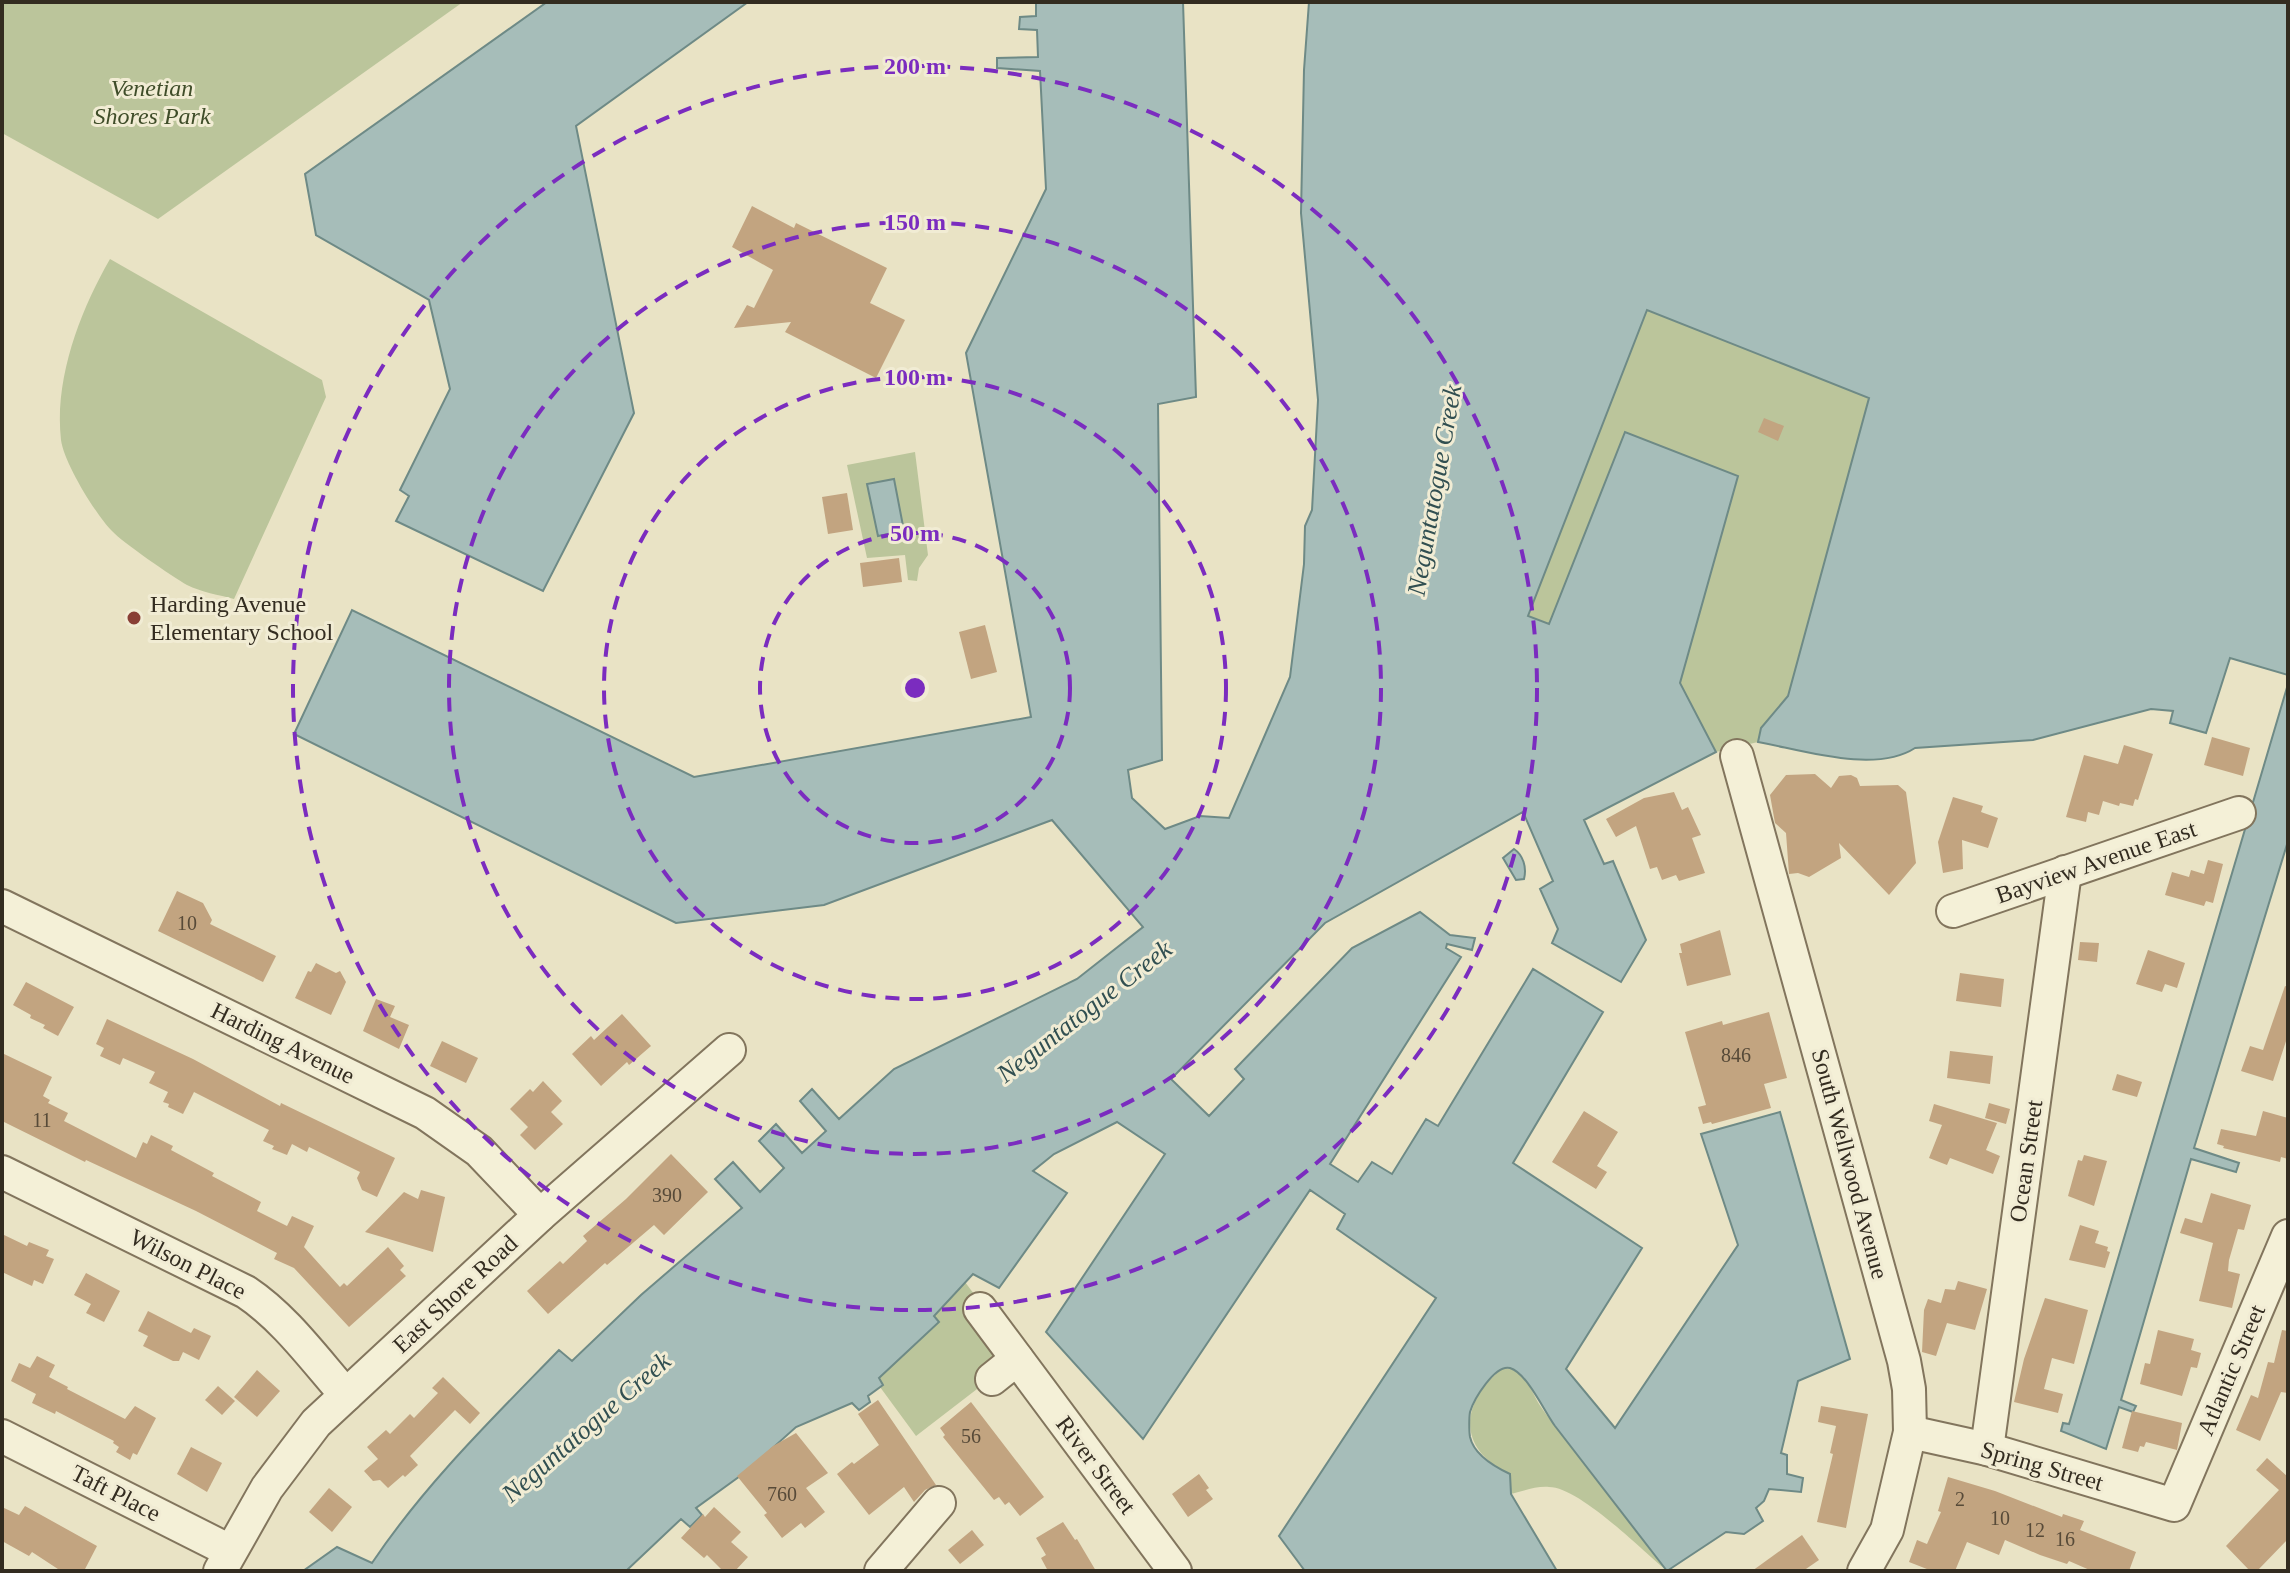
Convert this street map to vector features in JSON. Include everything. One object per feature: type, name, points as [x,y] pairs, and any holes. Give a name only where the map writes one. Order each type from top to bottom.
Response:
[{"type":"street","name":"South Wellwood Avenue","points":[[1737,756],[1904,1361],[1909,1389],[1910,1432],[1887,1530],[1864,1571]]},
{"type":"street","name":"Bayview Avenue East","points":[[1953,911],[2239,813]]},
{"type":"street","name":"Ocean Street","points":[[1987,1449],[2065,872]]},
{"type":"street","name":"Harding Avenue","points":[[2,906],[425,1113],[479,1151],[540,1215]]},
{"type":"street","name":"East Shore Road","points":[[225,1561],[289,1456],[316,1423],[540,1215],[729,1050]]},
{"type":"street","name":"Wilson Place","points":[[2,1172],[246,1292],[277,1317],[346,1395]]},
{"type":"street","name":"Atlantic Street","points":[[2174,1505],[2288,1236]]},
{"type":"street","name":"River Street","points":[[980,1309],[1175,1571]]},
{"type":"street","points":[[992,1379],[1017,1359]]},
{"type":"street","name":"Spring Street","points":[[1910,1432],[1987,1449],[2174,1505]]},
{"type":"street","name":"Taft Place","points":[[2,1436],[225,1561]]},
{"type":"street","points":[[896,1565],[939,1503]]},
{"type":"green space","name":"Venetian Shores Park","points":[[2,2],[463,2],[158,219],[2,133]]},
{"type":"green space","points":[[110,259],[322,380],[326,397],[234,599],[187,585],[118,536],[90,501],[63,450],[60,417],[66,370],[79,323]]},
{"type":"green space","points":[[1647,309],[1869,398],[1788,696],[1761,728],[1758,742],[1716,752],[1680,683],[1738,476],[1625,432],[1549,624],[1528,616]]},
{"type":"green space","points":[[915,452],[928,555],[919,568],[917,581],[908,580],[905,555],[867,558],[847,465]]},
{"type":"green space","points":[[965,1282],[1020,1356],[916,1436],[880,1387],[883,1385],[878,1378],[938,1322],[933,1316]]},
{"type":"green space","points":[[1503,1368],[1522,1375],[1545,1413],[1667,1571],[1627,1535],[1577,1497],[1549,1487],[1511,1494],[1510,1474],[1492,1464],[1480,1452],[1470,1424],[1478,1395]]},
{"type":"water","points":[[547,2],[748,2],[576,126],[634,413],[543,591],[396,521],[409,496],[400,490],[450,389],[429,300],[316,235],[305,174]]},
{"type":"water","name":"Neguntatogue Creek","points":[[1036,2],[1183,2],[1196,397],[1158,404],[1162,760],[1128,770],[1132,798],[1165,829],[1200,816],[1229,818],[1290,677],[1304,564],[1305,526],[1312,510],[1318,400],[1301,213],[1304,70],[1309,2],[2288,2],[2288,675],[2230,658],[2206,733],[2170,723],[2173,711],[2151,709],[2033,740],[1915,748],[1899,756],[1880,759],[1838,758],[1758,742],[1761,728],[1788,696],[1869,398],[1647,310],[1528,616],[1549,624],[1625,432],[1738,476],[1680,683],[1716,752],[1584,820],[1604,864],[1613,861],[1646,940],[1621,982],[1552,943],[1558,929],[1540,889],[1553,881],[1523,812],[1325,923],[1171,1079],[1209,1116],[1244,1079],[1235,1069],[1352,948],[1420,912],[1450,935],[1475,938],[1472,950],[1447,944],[1446,948],[1461,957],[1330,1164],[1358,1182],[1372,1162],[1392,1174],[1426,1119],[1438,1126],[1533,969],[1603,1012],[1513,1163],[1642,1248],[1566,1369],[1615,1428],[1738,1245],[1701,1134],[1780,1112],[1850,1359],[1798,1381],[1781,1453],[1787,1455],[1787,1474],[1803,1478],[1801,1492],[1769,1489],[1764,1501],[1756,1508],[1763,1521],[1744,1534],[1726,1532],[1667,1571],[1555,1426],[1523,1377],[1510,1368],[1504,1368],[1480,1391],[1472,1406],[1470,1437],[1480,1455],[1510,1474],[1511,1494],[1557,1571],[1305,1571],[1279,1536],[1436,1298],[1337,1229],[1345,1214],[1310,1190],[1143,1439],[1046,1332],[1165,1154],[1117,1122],[1054,1154],[1033,1171],[1067,1193],[999,1288],[973,1274],[934,1316],[939,1322],[879,1378],[883,1385],[868,1396],[870,1402],[859,1410],[852,1403],[796,1427],[747,1471],[696,1508],[702,1515],[690,1527],[681,1519],[626,1571],[303,1571],[337,1547],[372,1563],[437,1479],[559,1350],[572,1361],[641,1295],[742,1208],[715,1179],[733,1162],[760,1192],[784,1168],[759,1141],[776,1124],[802,1153],[826,1131],[800,1101],[812,1089],[839,1119],[894,1069],[1077,979],[1143,927],[1052,820],[824,905],[676,923],[294,734],[352,610],[694,777],[1031,717],[966,353],[1046,189],[1040,71],[997,68],[997,58],[1038,57],[1037,30],[1019,29],[1020,17],[1036,16]]},
{"type":"water","points":[[894,479],[904,531],[878,536],[867,484]]},
{"type":"water","points":[[2288,684],[2288,841],[2194,1148],[2239,1163],[2236,1172],[2191,1159],[2121,1400],[2136,1406],[2133,1412],[2119,1407],[2106,1449],[2061,1431],[2063,1423],[2069,1424]]},
{"type":"water","points":[[1514,849],[1524,862],[1524,879],[1516,880],[1503,858]]},
{"type":"building","points":[[752,206],[794,228],[796,223],[887,268],[870,303],[905,320],[876,378],[785,332],[791,322],[734,328],[747,305],[754,308],[773,270],[732,247]]},
{"type":"building","points":[[1764,418],[1784,426],[1778,441],[1758,432]]},
{"type":"building","points":[[847,493],[853,530],[828,534],[822,497]]},
{"type":"building","points":[[899,558],[902,582],[863,587],[860,563]]},
{"type":"building","points":[[985,625],[997,672],[971,679],[959,632]]},
{"type":"building","points":[[2212,737],[2250,748],[2243,776],[2204,765]]},
{"type":"building","points":[[2124,745],[2153,754],[2138,800],[2135,799],[2133,806],[2103,801],[2099,815],[2088,812],[2086,822],[2066,817],[2084,755],[2118,764]]},
{"type":"building","points":[[1815,774],[1831,788],[1839,776],[1851,775],[1857,778],[1860,786],[1898,785],[1906,792],[1916,863],[1889,895],[1839,843],[1841,858],[1809,877],[1789,874],[1786,833],[1775,823],[1770,795],[1786,775]]},
{"type":"building","points":[[1674,792],[1682,810],[1688,807],[1701,835],[1692,838],[1705,873],[1679,881],[1676,875],[1662,880],[1657,867],[1650,869],[1636,826],[1616,837],[1606,819],[1644,798]]},
{"type":"building","points":[[1953,797],[1983,806],[1981,812],[1998,818],[1988,848],[1962,840],[1963,869],[1943,873],[1938,842]]},
{"type":"building","points":[[2208,860],[2223,864],[2213,903],[2206,901],[2204,906],[2165,895],[2172,872],[2189,877],[2191,870],[2204,874]]},
{"type":"building","points":[[177,891],[203,903],[212,920],[210,924],[276,956],[263,982],[158,931]]},
{"type":"building","points":[[1720,930],[1731,975],[1687,986],[1679,953],[1682,953],[1680,944]]},
{"type":"building","points":[[2080,942],[2099,943],[2097,962],[2078,960]]},
{"type":"building","points":[[2148,950],[2185,963],[2177,988],[2165,984],[2162,992],[2136,984]]},
{"type":"building","points":[[316,963],[336,973],[340,971],[346,982],[331,1015],[295,998],[308,971],[311,972]]},
{"type":"building","points":[[1960,973],[2004,979],[2001,1007],[1956,1001]]},
{"type":"building","points":[[26,982],[74,1007],[58,1036],[13,1005]]},
{"type":"building","points":[[2285,986],[2288,987],[2288,1035],[2273,1081],[2241,1071],[2250,1046],[2263,1050]]},
{"type":"building","points":[[376,999],[395,1006],[390,1017],[409,1025],[399,1049],[363,1031]]},
{"type":"building","points":[[1769,1012],[1787,1078],[1764,1084],[1771,1108],[1703,1124],[1698,1107],[1706,1105],[1685,1032]]},
{"type":"building","points":[[622,1014],[651,1046],[629,1065],[627,1062],[601,1086],[572,1054],[591,1036],[594,1040]]},
{"type":"building","points":[[107,1019],[193,1059],[280,1106],[281,1103],[395,1158],[377,1197],[362,1190],[357,1178],[360,1172],[309,1147],[307,1152],[292,1144],[287,1155],[272,1149],[274,1146],[263,1141],[269,1130],[194,1092],[183,1114],[168,1107],[169,1104],[163,1102],[168,1092],[149,1083],[155,1072],[123,1058],[120,1065],[100,1056],[104,1048],[96,1044]]},
{"type":"building","points":[[442,1041],[478,1058],[466,1083],[430,1066]]},
{"type":"building","points":[[1950,1051],[1993,1056],[1990,1084],[1947,1078]]},
{"type":"building","points":[[2,1053],[52,1077],[43,1096],[50,1100],[48,1103],[68,1113],[64,1121],[136,1158],[143,1142],[147,1144],[151,1135],[173,1146],[171,1150],[214,1173],[212,1176],[261,1202],[257,1211],[287,1226],[292,1216],[314,1226],[304,1247],[340,1287],[344,1283],[347,1286],[388,1247],[404,1266],[400,1270],[406,1276],[349,1327],[294,1268],[274,1259],[277,1253],[196,1211],[2,1121]]},
{"type":"building","points":[[2117,1074],[2142,1082],[2137,1097],[2112,1090]]},
{"type":"building","points":[[543,1081],[562,1101],[551,1112],[563,1124],[535,1150],[520,1135],[528,1127],[510,1109]]},
{"type":"building","points":[[1989,1103],[2010,1109],[2006,1124],[1985,1118]]},
{"type":"building","points":[[1934,1104],[1997,1123],[1986,1150],[2000,1156],[1993,1174],[1950,1158],[1947,1165],[1929,1158],[1942,1125],[1929,1121]]},
{"type":"building","points":[[1584,1111],[1618,1132],[1597,1166],[1607,1172],[1596,1189],[1552,1162]]},
{"type":"building","points":[[2263,1111],[2288,1118],[2288,1159],[2281,1157],[2280,1162],[2217,1144],[2221,1129],[2256,1136]]},
{"type":"building","points":[[671,1154],[708,1192],[664,1235],[654,1225],[607,1265],[605,1263],[548,1314],[527,1291],[560,1261],[563,1264],[587,1241],[583,1236]]},
{"type":"building","points":[[2084,1155],[2107,1161],[2094,1206],[2068,1196],[2078,1160],[2082,1161]]},
{"type":"building","points":[[421,1190],[445,1197],[433,1252],[365,1232],[404,1192],[418,1199]]},
{"type":"building","points":[[2211,1193],[2251,1205],[2244,1230],[2238,1229],[2229,1260],[2228,1271],[2240,1274],[2232,1308],[2199,1301],[2213,1243],[2180,1233],[2185,1218],[2202,1223]]},
{"type":"building","points":[[2080,1225],[2099,1231],[2095,1243],[2108,1247],[2107,1251],[2110,1252],[2105,1268],[2069,1260]]},
{"type":"building","points":[[2,1234],[27,1246],[29,1242],[49,1250],[46,1256],[54,1259],[43,1284],[34,1280],[32,1286],[2,1272]]},
{"type":"building","points":[[86,1273],[120,1291],[104,1322],[86,1313],[91,1304],[74,1295]]},
{"type":"building","points":[[1958,1281],[1987,1289],[1975,1330],[1947,1323],[1936,1356],[1922,1352],[1924,1310],[1928,1299],[1941,1303],[1945,1289],[1955,1290]]},
{"type":"building","points":[[2045,1298],[2088,1310],[2074,1364],[2052,1358],[2044,1389],[2063,1394],[2058,1413],[2014,1402],[2024,1359]]},
{"type":"building","points":[[148,1311],[191,1333],[194,1328],[211,1336],[199,1360],[183,1352],[179,1361],[173,1361],[143,1346],[148,1336],[138,1331]]},
{"type":"building","points":[[2158,1330],[2194,1339],[2191,1350],[2201,1353],[2197,1368],[2191,1367],[2182,1396],[2140,1384],[2145,1363],[2150,1364]]},
{"type":"building","points":[[2282,1330],[2288,1331],[2288,1393],[2281,1392],[2260,1441],[2236,1430],[2251,1395],[2258,1398],[2268,1362],[2274,1363]]},
{"type":"building","points":[[37,1356],[55,1365],[49,1377],[67,1389],[125,1419],[135,1406],[156,1418],[137,1455],[133,1453],[130,1460],[116,1452],[119,1447],[114,1441],[56,1411],[55,1414],[32,1403],[36,1394],[11,1381],[19,1363],[30,1368]]},
{"type":"building","points":[[257,1370],[280,1391],[257,1417],[234,1397]]},
{"type":"building","points":[[443,1377],[480,1413],[470,1424],[455,1410],[410,1456],[418,1465],[405,1477],[403,1475],[388,1488],[380,1480],[373,1481],[364,1471],[378,1459],[367,1447],[386,1430],[390,1434],[410,1414],[414,1418],[438,1393],[432,1388]]},
{"type":"building","points":[[218,1386],[235,1401],[222,1415],[205,1400]]},
{"type":"building","points":[[878,1400],[936,1485],[925,1490],[914,1502],[904,1487],[869,1515],[837,1474],[879,1445],[858,1414]]},
{"type":"building","points":[[971,1402],[1044,1497],[1020,1516],[1009,1502],[1005,1505],[999,1497],[994,1500],[943,1437],[945,1435],[940,1428]]},
{"type":"building","points":[[1821,1406],[1868,1414],[1846,1528],[1817,1522],[1833,1454],[1830,1453],[1836,1426],[1818,1422]]},
{"type":"building","points":[[2132,1411],[2182,1423],[2177,1450],[2146,1442],[2138,1452],[2122,1448]]},
{"type":"building","points":[[796,1433],[828,1473],[806,1488],[825,1512],[805,1528],[801,1523],[782,1538],[764,1515],[767,1513],[737,1476],[773,1446]]},
{"type":"building","points":[[191,1447],[222,1463],[207,1492],[177,1474]]},
{"type":"building","points":[[2267,1458],[2288,1477],[2288,1539],[2257,1571],[2250,1571],[2226,1546],[2279,1490],[2256,1470]]},
{"type":"building","points":[[1199,1474],[1213,1499],[1188,1517],[1172,1494]]},
{"type":"building","points":[[1948,1477],[2062,1517],[2063,1514],[2084,1521],[2080,1530],[2136,1552],[2129,1571],[2092,1571],[2005,1540],[1999,1555],[1967,1542],[1955,1571],[1932,1571],[1909,1562],[1917,1540],[1927,1544],[1941,1512],[1938,1511]]},
{"type":"building","points":[[329,1488],[352,1507],[332,1532],[309,1512]]},
{"type":"building","points":[[25,1506],[97,1546],[84,1571],[61,1571],[32,1552],[29,1556],[2,1541],[2,1507],[19,1515]]},
{"type":"building","points":[[714,1507],[741,1532],[731,1542],[748,1557],[735,1571],[723,1571],[707,1555],[704,1558],[681,1538],[703,1514],[705,1517]]},
{"type":"building","points":[[1063,1522],[1096,1571],[1048,1571],[1041,1558],[1046,1555],[1036,1538]]},
{"type":"building","points":[[972,1530],[984,1545],[960,1564],[948,1550]]},
{"type":"building","points":[[1802,1535],[1819,1560],[1803,1571],[1752,1571]]},
{"type":"place","name":"Harding Avenue Elementary School","points":[[134,618]]}]
